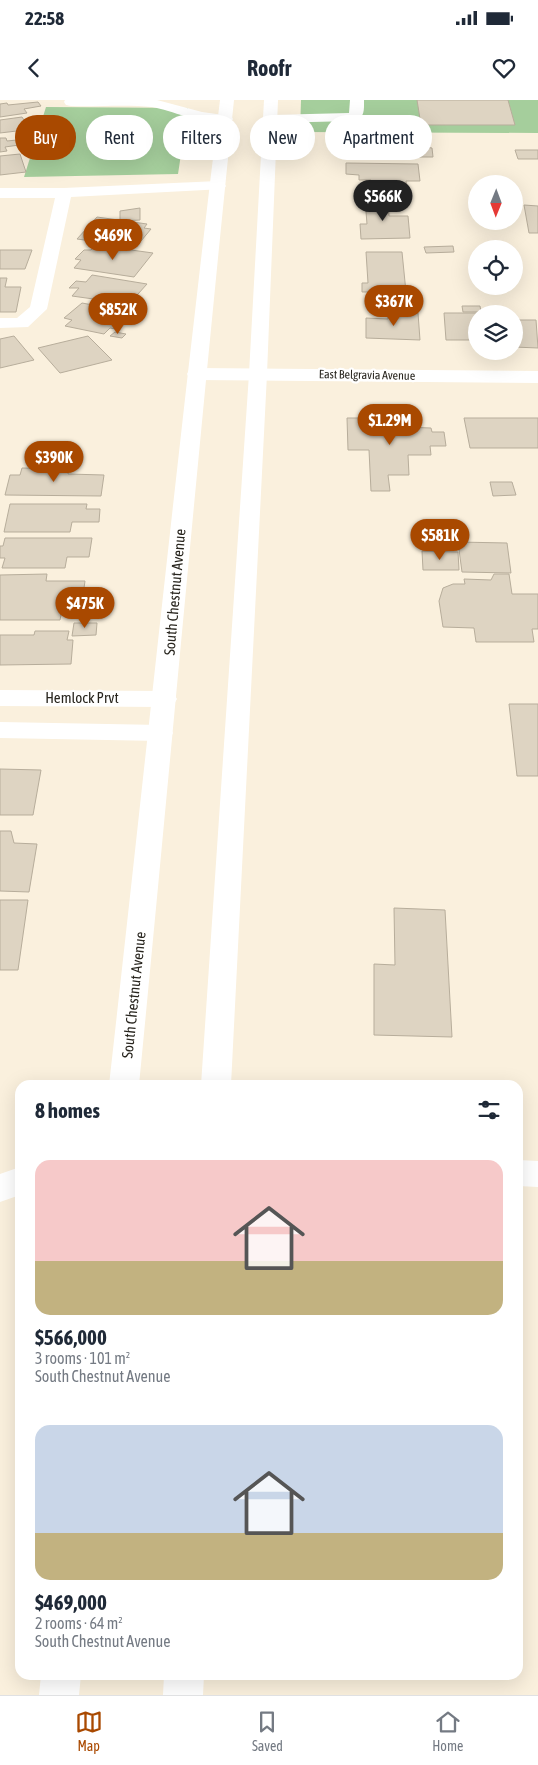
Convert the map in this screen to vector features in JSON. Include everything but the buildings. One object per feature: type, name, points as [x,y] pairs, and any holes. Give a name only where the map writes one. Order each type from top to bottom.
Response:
[{"type":"main road","points":[[270,115],[271,100]]},
{"type":"main road","points":[[315,118],[356,116],[357,100]]},
{"type":"main road","points":[[71,102],[152,101],[202,116],[226,110]]},
{"type":"main road","name":"South Chestnut Avenue","points":[[125,1080],[165,699],[196,374],[226,110]]},
{"type":"main road","points":[[216,1080],[258,374],[268,160]]},
{"type":"main road","points":[[0,193],[64,193],[218,186]]},
{"type":"main road","points":[[0,324],[22,324],[38,309],[64,193]]},
{"type":"main road","name":"East Belgravia Avenue","points":[[196,374],[538,377]]},
{"type":"main road","name":"Hemlock Prvt","points":[[0,698],[165,699]]},
{"type":"main road","points":[[0,730],[161,732]]},
{"type":"main road","points":[[523,1173],[538,1174]]},
{"type":"main road","points":[[0,1188],[15,1183]]},
{"type":"main road","points":[[59,1695],[60,1680]]},
{"type":"main road","points":[[183,1695],[184,1680]]},
{"type":"green space","points":[[301,100],[538,100],[538,133],[432,133],[432,115],[325,115],[325,132],[315,132],[315,115],[301,115]]},
{"type":"green space","points":[[46,107],[188,108],[187,115],[163,115],[163,160],[180,160],[178,174],[24,177],[29,160],[76,160],[76,115],[43,115]]}]
